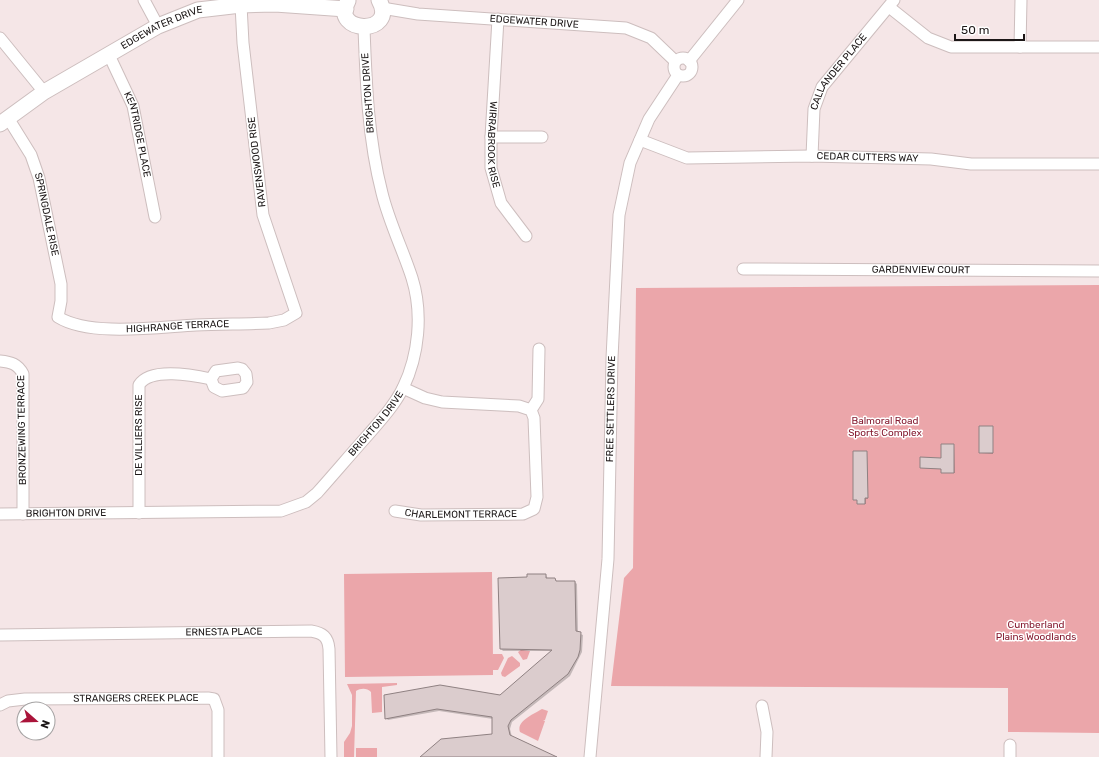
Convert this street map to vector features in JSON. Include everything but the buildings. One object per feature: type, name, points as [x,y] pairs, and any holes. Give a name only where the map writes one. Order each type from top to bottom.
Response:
[{"type":"street","points":[[144,0],[158,26]]},
{"type":"street","points":[[689,61],[738,0]]},
{"type":"street","points":[[1020,47],[1021,0]]},
{"type":"street","name":"EDGEWATER DRIVE","points":[[4,121],[44,92],[158,26],[198,10],[275,4],[347,5]]},
{"type":"street","points":[[347,5],[351,22],[364,28],[377,22],[380,4]]},
{"type":"street","name":"EDGEWATER DRIVE","points":[[380,4],[418,14],[626,28],[651,38],[675,62]]},
{"type":"street","points":[[892,4],[919,32],[939,44],[951,47],[1099,47]]},
{"type":"street","name":"CALLANDER PLACE","points":[[812,156],[814,109],[822,87],[892,4]]},
{"type":"street","name":"RAVENSWOOD RISE","points":[[241,6],[243,43],[263,215],[296,313]]},
{"type":"street","name":"WIRRABROOK RISE","points":[[498,19],[491,137],[491,168],[501,202],[526,236]]},
{"type":"street","name":"BRIGHTON DRIVE","points":[[0,514],[269,512],[294,508],[306,502],[317,493],[388,411],[403,388],[409,375],[416,347],[417,304],[412,279],[380,186],[371,137],[367,95],[364,28]]},
{"type":"street","points":[[0,38],[44,92]]},
{"type":"street","name":"KENTRIDGE PLACE","points":[[109,55],[133,106],[155,217]]},
{"type":"street","points":[[681,58],[689,61],[692,66],[690,72],[686,75],[678,75],[674,69],[675,62],[681,58]]},
{"type":"street","name":"FREE SETTLERS DRIVE","points":[[590,757],[608,559],[612,358],[617,242],[623,194],[630,163],[649,119],[678,75]]},
{"type":"street","name":"SPRINGDALE RISE","points":[[4,121],[31,155],[39,178],[61,284],[61,301],[58,317]]},
{"type":"street","points":[[491,137],[542,137]]},
{"type":"street","name":"CEDAR CUTTERS WAY","points":[[640,140],[687,158],[812,156],[931,159],[971,164],[1099,164]]},
{"type":"street","name":"GARDENVIEW COURT","points":[[743,269],[1099,271]]},
{"type":"street","name":"HIGHRANGE TERRACE","points":[[58,317],[67,323],[78,326],[114,329],[269,323],[284,320],[296,313]]},
{"type":"street","points":[[403,388],[425,398],[458,405],[519,406],[531,410],[538,399],[539,348]]},
{"type":"street","name":"BRONZEWING TERRACE","points":[[0,361],[11,362],[19,366],[23,374],[23,514]]},
{"type":"street","name":"DE VILLIERS RISE","points":[[139,513],[139,385],[142,380],[153,375],[188,374],[211,379]]},
{"type":"street","name":"CHARLEMONT TERRACE","points":[[395,511],[421,515],[523,514],[534,509],[537,496],[534,418],[531,410]]},
{"type":"street","name":"ERNESTA PLACE","points":[[0,635],[311,631],[322,634],[328,642],[329,649],[331,757]]},
{"type":"street","name":"STRANGERS CREEK PLACE","points":[[0,705],[8,701],[25,699],[214,699],[218,710],[218,757]]},
{"type":"street","points":[[762,706],[767,732],[766,757]]},
{"type":"street","points":[[1010,745],[1010,757]]},
{"type":"green space","name":"Balmoral Road Sports Complex","points":[[1099,285],[1099,733],[1008,732],[1008,688],[611,686],[624,578],[633,568],[636,288]]},
{"type":"green space","points":[[492,572],[493,659],[493,654],[502,654],[504,658],[498,670],[493,670],[493,675],[345,677],[344,574]]},
{"type":"green space","points":[[521,650],[530,651],[527,659],[523,660],[518,652]]},
{"type":"green space","points":[[512,656],[520,663],[520,666],[505,677],[502,676],[501,673],[508,658]]},
{"type":"green space","points":[[397,683],[397,685],[382,687],[382,712],[372,713],[371,692],[364,689],[356,691],[354,757],[344,757],[344,742],[350,733],[352,726],[352,695],[347,684]]},
{"type":"green space","points":[[542,709],[548,711],[545,720],[543,720],[545,721],[538,741],[520,732],[519,728],[526,718]]},
{"type":"green space","points":[[356,748],[377,748],[377,757],[356,757]]},
{"type":"park label","name":"Cumberland Plains Woodlands","points":[[1036,630]]}]
